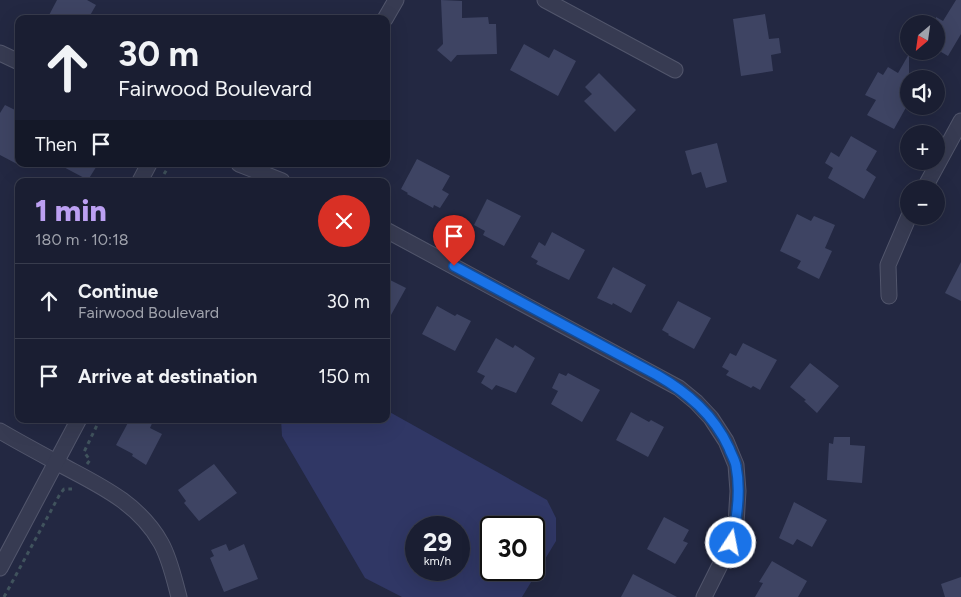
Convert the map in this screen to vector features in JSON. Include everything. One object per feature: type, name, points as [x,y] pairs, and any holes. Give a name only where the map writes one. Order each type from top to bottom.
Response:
[{"type":"street","points":[[387,15],[396,0]]},
{"type":"street","points":[[545,0],[675,70]]},
{"type":"street","points":[[0,53],[15,60]]},
{"type":"street","points":[[929,180],[961,121]]},
{"type":"street","points":[[247,167],[275,178]]},
{"type":"street","points":[[889,296],[888,265],[905,225]]},
{"type":"street","points":[[390,232],[679,388],[711,418],[726,441],[736,465],[738,492],[736,524],[731,543],[704,597]]},
{"type":"street","points":[[0,568],[78,423]]},
{"type":"street","points":[[0,431],[131,505],[161,543],[179,597]]},
{"type":"path","points":[[162,178],[168,167]]},
{"type":"path","points":[[86,466],[90,460],[84,452],[98,423]]},
{"type":"path","points":[[4,597],[60,494],[64,489],[73,490],[76,484]]},
{"type":"water","points":[[390,412],[547,500],[556,518],[556,541],[545,559],[545,516],[480,516],[480,581],[532,581],[522,597],[402,597],[365,578],[282,436],[281,423],[390,423]]},
{"type":"building","points":[[57,0],[87,0],[96,5],[90,15],[49,15]]},
{"type":"building","points":[[441,0],[462,1],[462,18],[488,17],[489,24],[496,24],[497,54],[457,55],[451,62],[437,50],[443,44]]},
{"type":"building","points":[[956,0],[961,0],[961,34],[948,56],[945,54],[945,18]]},
{"type":"building","points":[[765,14],[769,39],[779,38],[781,53],[771,55],[773,71],[741,76],[733,19]]},
{"type":"building","points":[[524,44],[549,58],[554,49],[576,61],[558,96],[510,70]]},
{"type":"building","points":[[906,60],[909,60],[909,70],[900,70],[900,115],[902,115],[894,129],[867,115],[876,100],[865,95],[878,72],[883,75],[888,67],[898,73]]},
{"type":"building","points":[[599,73],[636,110],[615,132],[584,101],[592,94],[585,87]]},
{"type":"building","points":[[5,105],[15,110],[15,163],[0,155],[0,113]]},
{"type":"building","points":[[851,136],[877,151],[866,170],[876,177],[864,199],[828,178],[833,168],[825,163],[831,152],[839,157]]},
{"type":"building","points":[[717,143],[727,182],[706,188],[701,172],[692,175],[685,151]]},
{"type":"building","points":[[417,159],[450,176],[442,190],[449,194],[440,208],[434,205],[433,208],[401,189]]},
{"type":"building","points":[[64,167],[96,167],[89,178],[84,178]]},
{"type":"building","points":[[487,199],[521,216],[504,246],[483,235],[485,231],[474,225]]},
{"type":"building","points":[[797,214],[811,221],[814,216],[835,225],[825,248],[832,251],[819,279],[797,268],[801,261],[780,251]]},
{"type":"building","points":[[552,232],[585,250],[569,280],[536,264],[538,261],[531,257],[539,242],[545,246]]},
{"type":"building","points":[[961,262],[961,301],[945,293]]},
{"type":"building","points":[[613,267],[646,285],[631,313],[613,303],[612,305],[597,298]]},
{"type":"building","points":[[390,280],[406,288],[390,317]]},
{"type":"building","points":[[678,301],[711,318],[694,349],[662,330]]},
{"type":"building","points":[[437,306],[455,316],[457,314],[471,321],[455,351],[422,334]]},
{"type":"building","points":[[496,338],[513,348],[515,345],[535,358],[516,393],[496,385],[492,390],[481,383],[485,376],[477,372]]},
{"type":"building","points":[[743,343],[777,360],[760,390],[753,386],[751,388],[726,375],[729,371],[722,367],[730,353],[736,356]]},
{"type":"building","points":[[810,363],[839,386],[817,413],[804,401],[806,400],[790,387]]},
{"type":"building","points":[[559,373],[566,376],[568,373],[600,390],[582,422],[551,404],[558,391],[552,388]]},
{"type":"building","points":[[631,412],[649,422],[651,420],[664,427],[648,457],[616,440]]},
{"type":"building","points":[[128,423],[152,423],[150,428],[162,434],[146,465],[132,456],[133,454],[116,445]]},
{"type":"building","points":[[834,437],[850,437],[850,445],[865,446],[862,483],[827,480],[829,443],[833,444]]},
{"type":"building","points":[[214,464],[237,493],[199,521],[184,503],[186,501],[178,490]]},
{"type":"building","points":[[794,502],[827,520],[812,547],[797,539],[793,545],[779,538]]},
{"type":"building","points":[[664,517],[689,530],[683,541],[688,543],[675,564],[647,549]]},
{"type":"building","points":[[226,544],[229,551],[244,544],[258,579],[224,592],[210,558],[214,556],[211,550]]},
{"type":"building","points":[[772,561],[807,581],[798,597],[755,597],[763,583],[759,582]]},
{"type":"building","points":[[633,574],[677,597],[621,597]]},
{"type":"building","points":[[961,577],[961,597],[945,597],[941,584]]},
{"type":"route","points":[[454,266],[657,375],[679,388],[696,402],[711,418],[726,441],[736,465],[738,492],[736,524],[731,543]]}]
